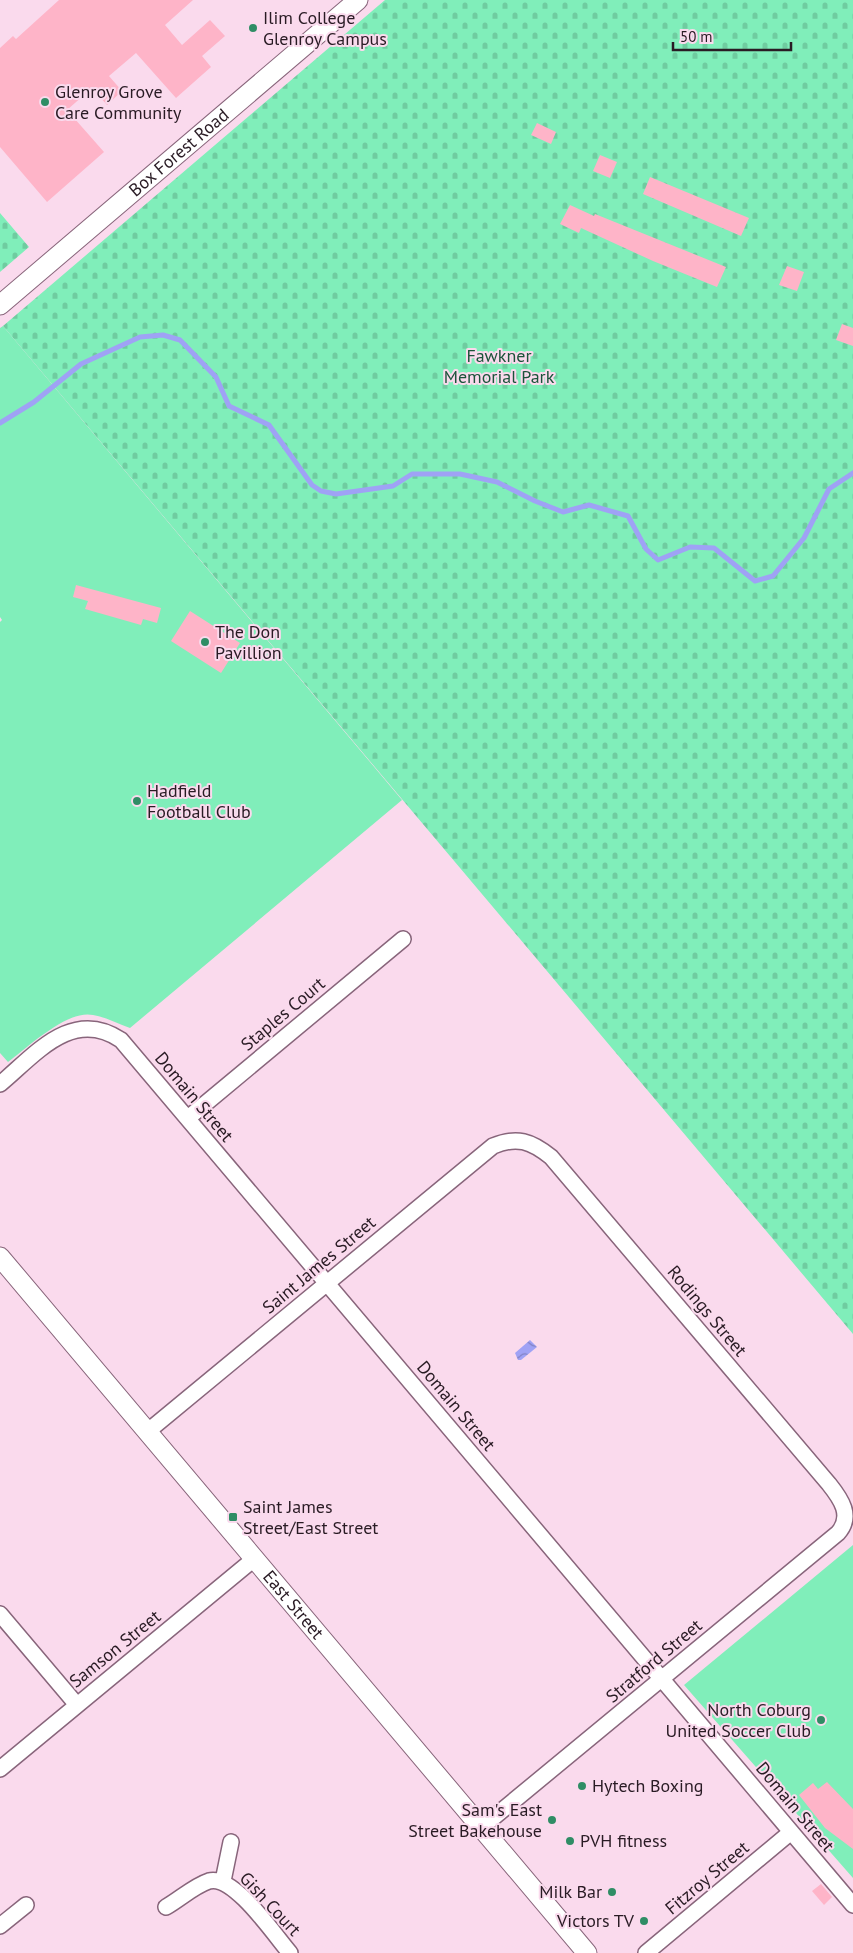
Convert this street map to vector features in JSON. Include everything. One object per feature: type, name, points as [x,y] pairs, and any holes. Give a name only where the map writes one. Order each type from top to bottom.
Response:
[{"type":"street","name":"Box Forest Road","points":[[0,305],[358,0]]},
{"type":"street","name":"Staples Court","points":[[188,1118],[403,939]]},
{"type":"street","name":"Domain Street","points":[[0,1084],[62,1034],[83,1028],[93,1029],[104,1031],[121,1040],[853,1905]]},
{"type":"street","name":"Saint James Street","points":[[147,1432],[493,1146],[511,1140],[522,1140]]},
{"type":"street","name":"Rodings Street","points":[[522,1140],[538,1146],[551,1157],[829,1484],[845,1506],[846,1520]]},
{"type":"street","name":"East Street","points":[[0,1257],[587,1953]]},
{"type":"street","name":"Stratford Street","points":[[482,1828],[838,1533],[846,1520]]},
{"type":"street","name":"Samson Street","points":[[0,1769],[254,1559]]},
{"type":"street","points":[[0,1614],[77,1705]]},
{"type":"street","name":"Fitzroy Street","points":[[646,1953],[791,1832]]},
{"type":"street","name":"Gish Court","points":[[222,1881],[231,1842]]},
{"type":"street","name":"Gish Court","points":[[166,1907],[209,1882],[222,1881],[240,1894],[290,1953]]},
{"type":"street","points":[[0,1926],[26,1905]]},
{"type":"green space","name":"Fawkner Memorial Park","points":[[385,0],[853,0],[853,1334],[3,326]]},
{"type":"green space","points":[[0,213],[29,247],[0,272]]},
{"type":"green space","points":[[3,326],[402,800],[130,1028],[93,1015],[72,1018],[48,1031],[8,1062],[0,1053],[0,622],[2,620],[0,617],[0,328]]},
{"type":"green space","points":[[853,1545],[853,1878],[684,1685]]},
{"type":"water","points":[[530,1340],[537,1347],[521,1360],[518,1360],[515,1353]]},
{"type":"building","name":"Glenroy Grove Care Community","points":[[59,0],[193,0],[165,25],[182,45],[210,20],[225,36],[202,56],[211,67],[176,98],[136,53],[109,76],[122,91],[107,105],[92,88],[67,110],[104,152],[47,202],[0,147],[0,48],[13,36],[16,39]]},
{"type":"building","points":[[537,123],[556,132],[551,144],[531,135]]},
{"type":"building","points":[[600,155],[617,162],[610,178],[593,171]]},
{"type":"building","points":[[650,177],[749,218],[741,236],[643,194]]},
{"type":"building","points":[[570,205],[726,267],[717,287],[653,261],[581,228],[579,233],[560,224]]},
{"type":"building","points":[[787,266],[804,272],[797,291],[779,285]]},
{"type":"building","points":[[842,324],[853,328],[853,346],[836,340]]},
{"type":"building","points":[[76,585],[161,608],[157,623],[143,619],[141,625],[85,609],[88,601],[73,597]]},
{"type":"building","name":"The Don Pavillion","points":[[190,611],[240,643],[221,673],[171,641]]},
{"type":"building","points":[[827,1782],[853,1809],[853,1849],[825,1828],[799,1795],[813,1783],[818,1789]]},
{"type":"building","points":[[821,1884],[832,1897],[824,1905],[812,1891]]},
{"type":"waterway","points":[[0,423],[34,402],[81,364],[140,337],[163,335],[180,340],[216,377],[229,406],[269,425],[312,485],[321,491],[336,494],[393,486],[412,474],[460,474],[497,482],[535,501],[563,512],[589,505],[628,516],[646,549],[658,560],[690,547],[714,548],[755,581],[773,576],[804,538],[829,489],[853,473]]},
{"type":"place","name":"Ilim College Glenroy Campus","points":[[253,28]]},
{"type":"place","name":"Glenroy Grove Care Community","points":[[45,102]]},
{"type":"place","name":"The Don Pavillion","points":[[205,642]]},
{"type":"place","name":"Hadfield Football Club","points":[[137,801]]},
{"type":"place","name":"Saint James Street/East Street","points":[[233,1517]]},
{"type":"place","name":"North Coburg United Soccer Club","points":[[821,1720]]},
{"type":"place","name":"Hytech Boxing","points":[[582,1786]]},
{"type":"place","name":"Sam's East Street Bakehouse","points":[[552,1820]]},
{"type":"place","name":"PVH fitness","points":[[570,1841]]},
{"type":"place","name":"Milk Bar","points":[[612,1892]]},
{"type":"place","name":"Victors TV","points":[[644,1921]]}]
